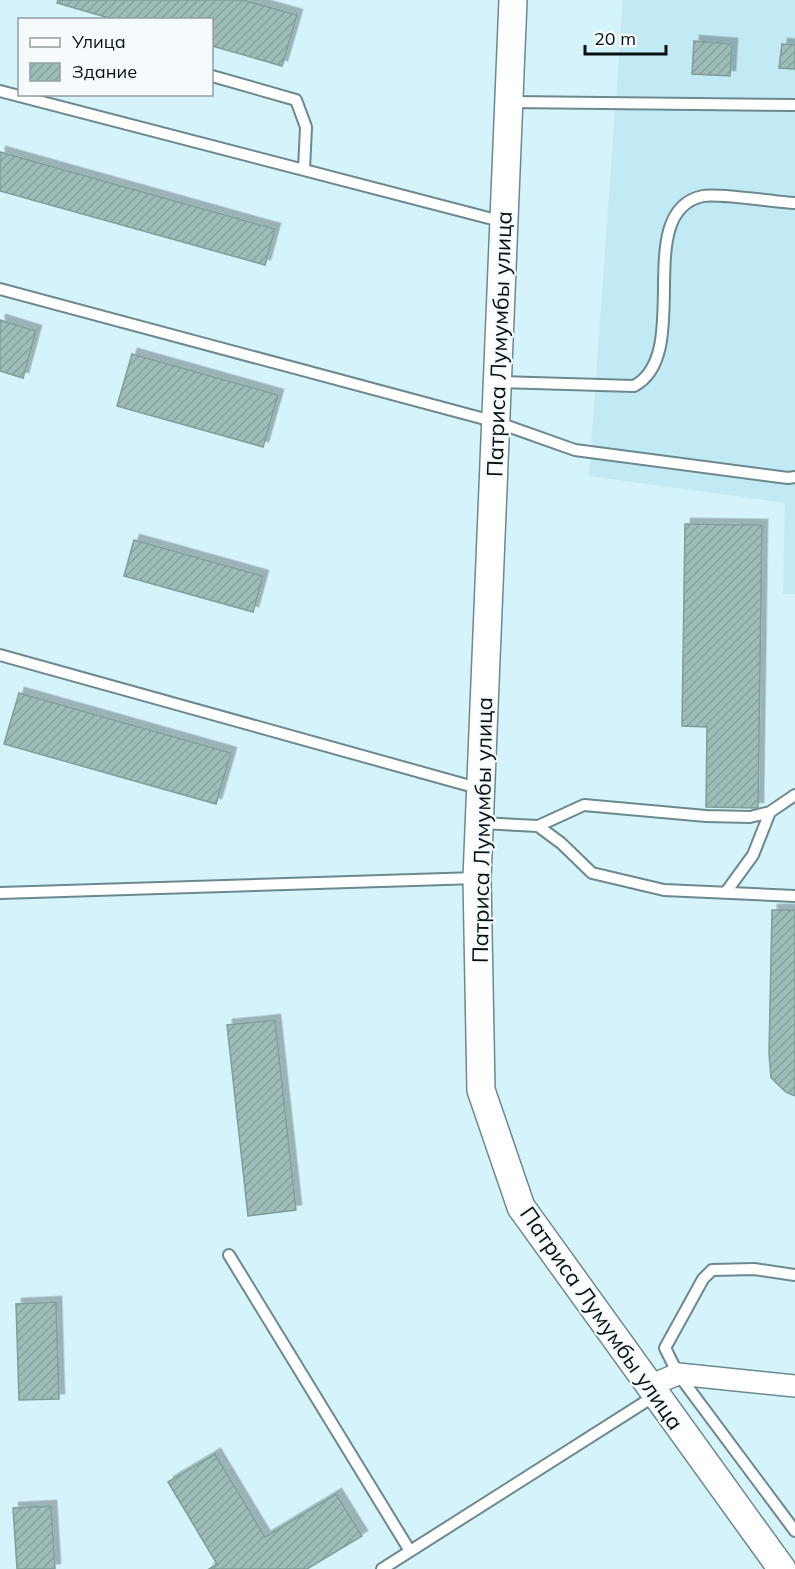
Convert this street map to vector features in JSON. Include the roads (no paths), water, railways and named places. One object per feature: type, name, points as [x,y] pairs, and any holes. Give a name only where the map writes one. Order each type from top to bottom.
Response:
[{"type":"street","name":"Патриса Лумумбы улица","points":[[513,0],[477,878],[481,1090],[520,1207],[782,1569]]},
{"type":"street","points":[[653,1390],[678,1374],[795,1386]]},
{"type":"lane","points":[[213,76],[296,100],[306,127],[304,170]]},
{"type":"lane","points":[[0,90],[18,95]]},
{"type":"lane","points":[[23,96],[504,222]]},
{"type":"lane","points":[[509,102],[795,105]]},
{"type":"lane","points":[[498,382],[634,386],[645,380],[659,357],[669,228],[680,207],[703,196],[795,204]]},
{"type":"lane","points":[[0,289],[496,422],[575,450],[788,478],[795,477]]},
{"type":"lane","points":[[0,655],[481,789]]},
{"type":"lane","points":[[481,823],[538,826],[584,805],[706,816],[750,817],[770,812],[795,795]]},
{"type":"lane","points":[[726,892],[753,855],[770,812]]},
{"type":"lane","points":[[538,826],[561,843],[592,873],[664,890],[795,896]]},
{"type":"lane","points":[[0,893],[477,878]]},
{"type":"lane","points":[[230,1256],[410,1551]]},
{"type":"lane","points":[[795,1275],[754,1269],[712,1270],[703,1279],[665,1348],[678,1374],[795,1531]]},
{"type":"lane","points":[[382,1569],[653,1390]]}]
